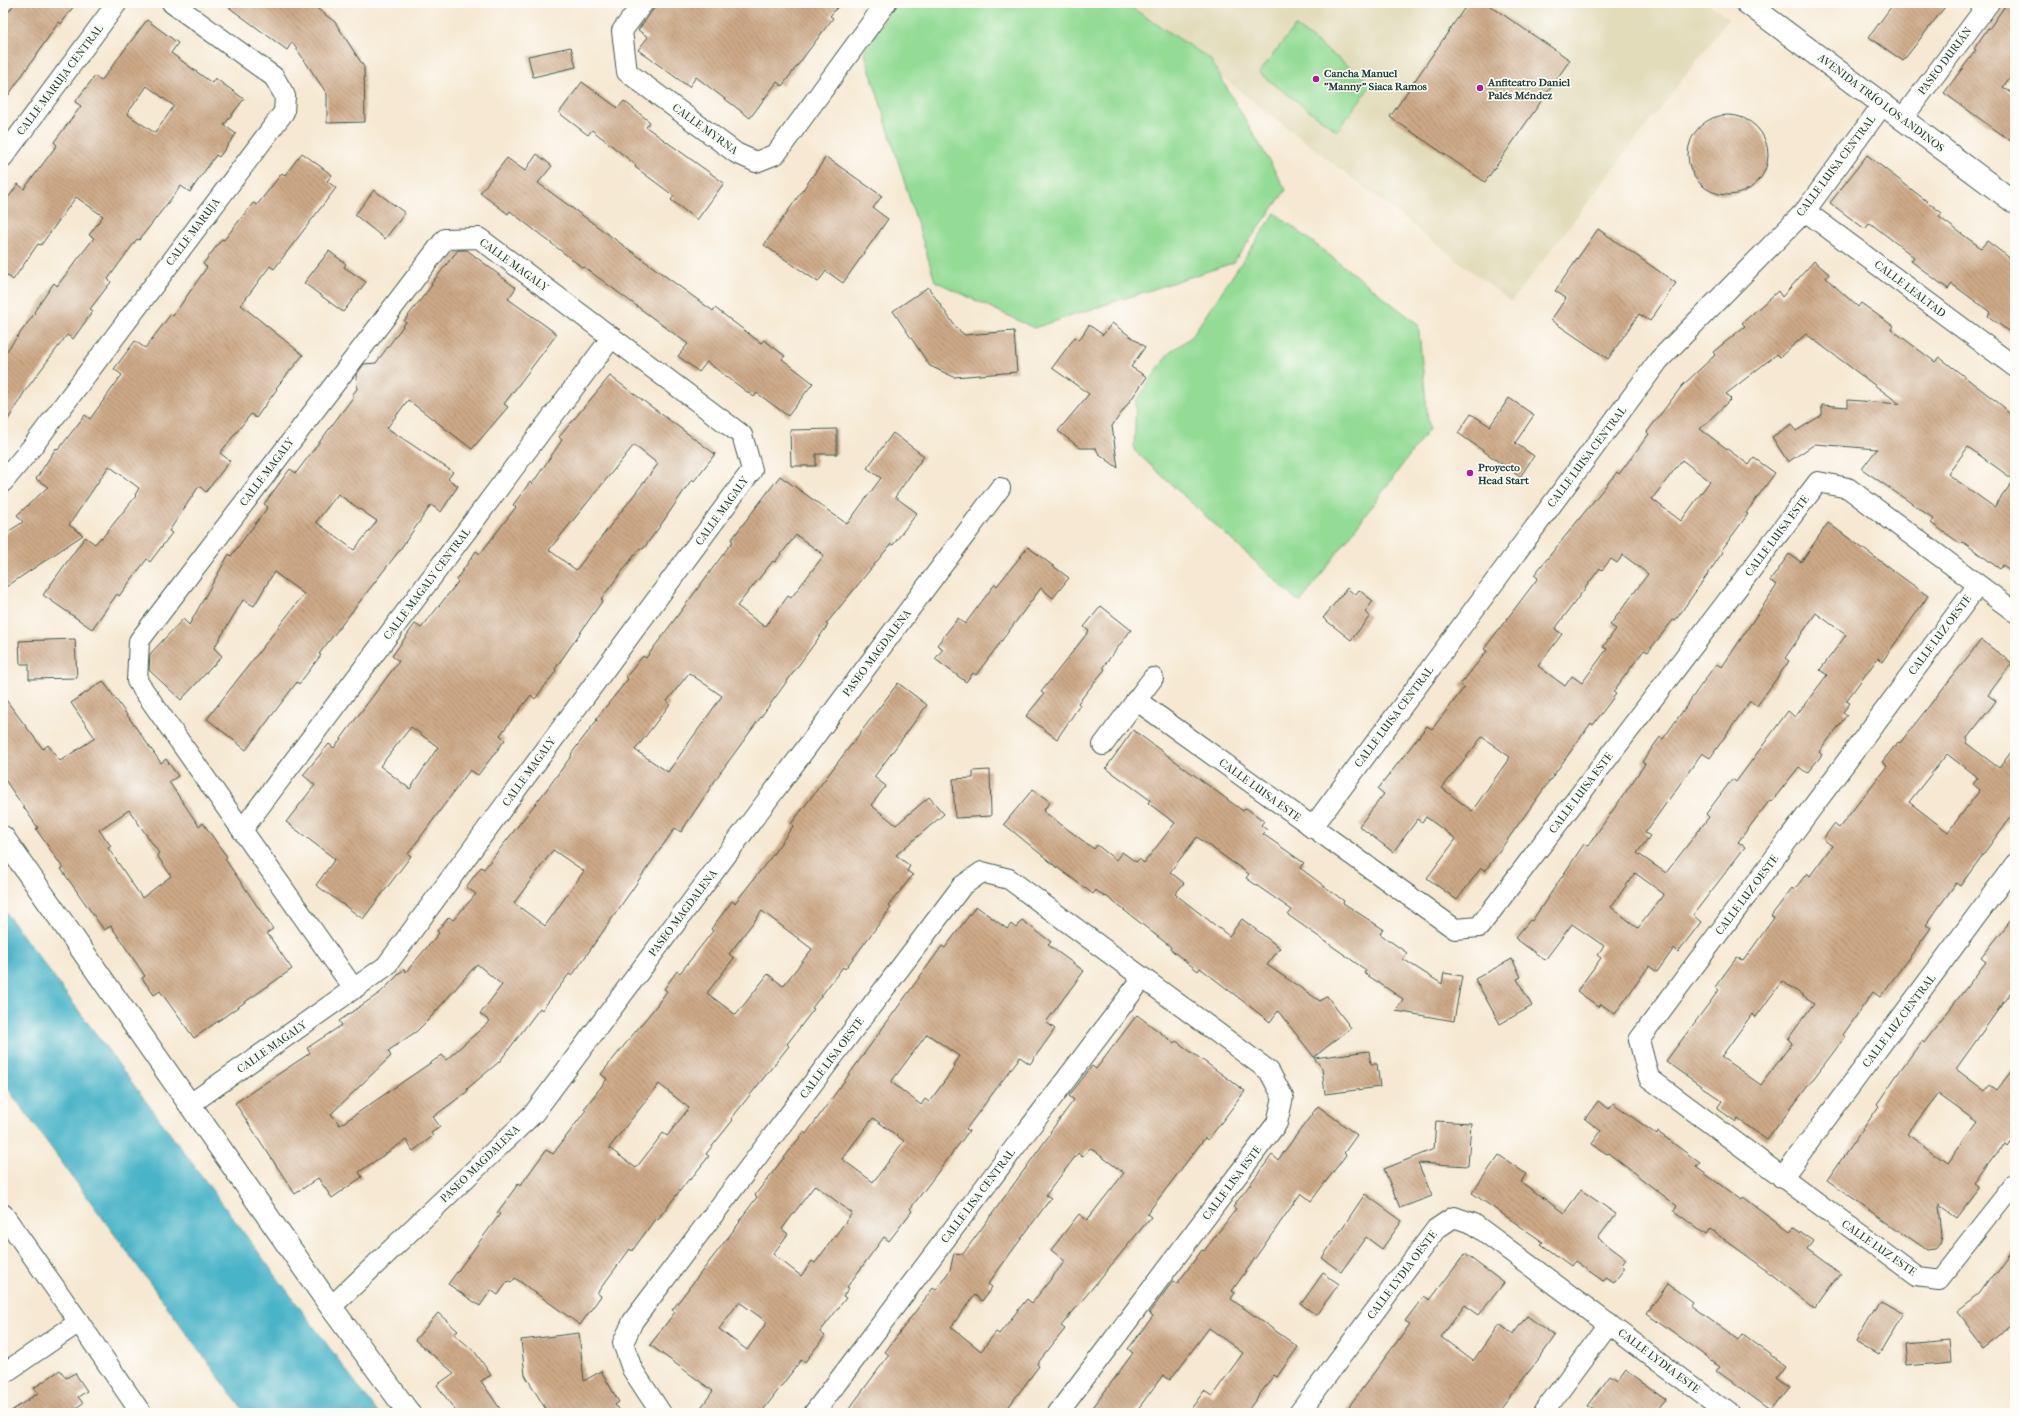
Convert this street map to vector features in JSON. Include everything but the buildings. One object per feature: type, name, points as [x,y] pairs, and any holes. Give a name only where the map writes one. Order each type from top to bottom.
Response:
[{"type":"street","name":"CALLE MARUJA CENTRAL","points":[[3,157],[117,3]]},
{"type":"street","name":"CALLE MARUJA","points":[[3,482],[32,447],[284,112],[285,96],[274,78],[172,3]]},
{"type":"street","name":"CALLE MYRNA","points":[[643,3],[622,31],[627,72],[736,153],[756,162],[776,154],[886,3]]},
{"type":"street","name":"AVENIDA TRÍO LOS ANDINOS","points":[[1747,3],[2015,203]]},
{"type":"street","name":"PASEO DURIÁN","points":[[1902,118],[1989,3]]},
{"type":"street","name":"CALLE LUISA CENTRAL","points":[[1312,828],[1659,360],[1805,211],[1883,104]]},
{"type":"street","name":"CALLE LEALTAD","points":[[1805,211],[2015,367]]},
{"type":"street","name":"CALLE MAGALY","points":[[189,1105],[354,989],[386,966],[752,470],[742,434],[478,238],[445,239],[139,641],[137,681],[354,989]]},
{"type":"street","name":"CALLE MAGALY CENTRAL","points":[[242,830],[612,337]]},
{"type":"street","name":"CALLE LUISA ESTE","points":[[1136,700],[1312,828],[1455,929],[1479,927],[1818,482],[1848,488],[1978,585]]},
{"type":"street","name":"PASEO MAGDALENA","points":[[331,1307],[534,1113],[1000,488]]},
{"type":"street","points":[[1978,585],[2015,612]]},
{"type":"street","name":"CALLE LUZ OESTE","points":[[1782,1178],[1648,1078],[1639,1040],[1978,585]]},
{"type":"street","points":[[1103,745],[1153,678]]},
{"type":"street","points":[[3,837],[331,1307],[409,1413]]},
{"type":"street","name":"CALLE LUZ CENTRAL","points":[[1782,1178],[2015,864]]},
{"type":"street","name":"CALLE LISA OESTE","points":[[661,1413],[632,1369],[623,1343],[633,1321],[962,886],[982,872],[1009,879],[1142,979]]},
{"type":"street","name":"CALLE LISA CENTRAL","points":[[814,1413],[1142,979]]},
{"type":"street","name":"CALLE LISA ESTE","points":[[1058,1413],[1277,1123],[1283,1097],[1269,1071],[1142,979]]},
{"type":"street","name":"CALLE LUZ ESTE","points":[[1782,1178],[1916,1276],[1940,1279],[2015,1184]]},
{"type":"street","points":[[3,1214],[141,1413]]},
{"type":"street","name":"CALLE LYDIA OESTE","points":[[1299,1413],[1436,1230],[1454,1217],[1474,1224],[1609,1324]]},
{"type":"street","points":[[3,1374],[79,1322]]},
{"type":"street","points":[[1543,1413],[1609,1324]]},
{"type":"street","name":"CALLE LYDIA ESTE","points":[[1609,1324],[1728,1413]]},
{"type":"shaded area","points":[[1127,3],[1708,3],[1729,19],[1511,302]]},
{"type":"green space","points":[[896,3],[1124,3],[1210,59],[1286,190],[1233,263],[1034,328],[935,281],[864,51]]},
{"type":"green space","name":"Cancha Manuel \"Manny\" Siaca Ramos","points":[[1295,26],[1372,84],[1337,131],[1259,73]]},
{"type":"green space","points":[[1275,213],[1418,324],[1429,429],[1300,603],[1134,450],[1136,401],[1168,354],[1191,337]]},
{"type":"water","points":[[3,909],[378,1413],[245,1413],[3,1082]]},
{"type":"place","name":"Cancha Manuel \"Manny\" Siaca Ramos","points":[[1316,79]]},
{"type":"place","name":"Anfiteatro Daniel Palés Méndez","points":[[1480,88]]},
{"type":"place","name":"Proyecto Head Start","points":[[1470,473]]}]
